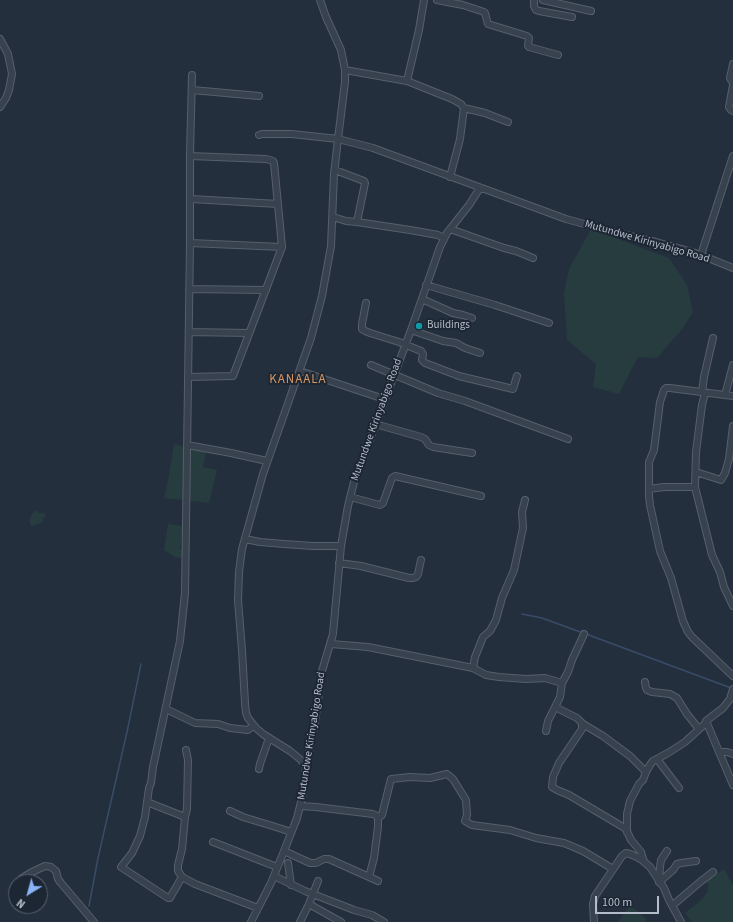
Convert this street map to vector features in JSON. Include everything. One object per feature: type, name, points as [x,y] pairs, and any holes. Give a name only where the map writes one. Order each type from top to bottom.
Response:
[{"type":"street","points":[[306,766],[301,760],[253,726],[248,718],[246,713],[238,600],[242,549],[267,461],[311,338],[322,296],[331,246],[335,170],[345,70],[341,50],[320,0]]},
{"type":"street","points":[[406,82],[419,30],[424,0]]},
{"type":"street","points":[[437,0],[463,5],[484,12],[486,13],[488,24],[527,36],[529,38],[529,47],[558,55]]},
{"type":"street","points":[[534,0],[536,10],[572,17]]},
{"type":"street","points":[[543,0],[591,11]]},
{"type":"street","points":[[0,39],[8,54],[12,74],[9,90],[0,107]]},
{"type":"street","points":[[733,64],[730,78],[733,84],[729,107],[733,111]]},
{"type":"street","points":[[345,70],[406,82],[452,99],[461,104],[464,108],[485,113],[508,122]]},
{"type":"street","points":[[182,877],[170,898],[168,898],[121,867],[132,853],[140,836],[146,817],[147,802],[180,641],[185,593],[192,75]]},
{"type":"street","points":[[192,90],[259,96]]},
{"type":"street","points":[[450,177],[460,139],[464,108]]},
{"type":"street","points":[[259,135],[292,134],[338,139],[373,148],[480,188]]},
{"type":"street","points":[[188,377],[233,376],[282,247],[273,161],[266,159],[190,156]]},
{"type":"street","points":[[701,255],[733,156]]},
{"type":"street","points":[[335,170],[365,182],[358,222]]},
{"type":"street","name":"Mutundwe Kirinyabigo Road","points":[[251,922],[274,876],[300,806],[315,722],[322,671],[333,634],[340,546],[354,482],[444,238],[480,188],[566,219],[701,255],[733,268]]},
{"type":"street","points":[[190,199],[278,204]]},
{"type":"street","points":[[333,217],[346,221],[438,235],[444,238]]},
{"type":"street","points":[[450,229],[516,251],[532,258]]},
{"type":"street","points":[[190,243],[282,247]]},
{"type":"street","points":[[426,285],[495,305],[549,323]]},
{"type":"street","points":[[190,289],[266,290]]},
{"type":"street","points":[[422,299],[453,313],[472,318]]},
{"type":"street","points":[[366,303],[362,329],[365,332],[405,344],[423,352],[424,354],[422,360],[425,363],[459,376],[513,389],[517,376]]},
{"type":"street","points":[[411,330],[443,341],[456,343],[465,348],[480,352]]},
{"type":"street","points":[[189,332],[249,333]]},
{"type":"street","points":[[713,338],[704,377],[704,392],[696,452],[695,487],[712,555],[733,606]]},
{"type":"street","points":[[371,364],[438,392],[568,439]]},
{"type":"street","points":[[725,395],[733,364]]},
{"type":"street","points":[[300,371],[384,399]]},
{"type":"street","points":[[733,396],[666,388],[660,402],[654,450],[648,462],[648,496],[660,550],[683,621],[692,637],[733,676]]},
{"type":"street","points":[[375,424],[422,437],[433,447],[472,453]]},
{"type":"street","points":[[696,472],[721,480],[725,473],[729,459],[733,426]]},
{"type":"street","points":[[187,445],[267,461]]},
{"type":"street","points":[[350,497],[378,506],[381,505],[392,478],[395,476],[481,496]]},
{"type":"street","points":[[649,489],[664,487],[695,487]]},
{"type":"street","points":[[473,668],[475,657],[483,638],[490,631],[496,620],[502,598],[514,570],[523,528],[522,512],[525,500]]},
{"type":"street","points":[[245,539],[291,545],[340,546]]},
{"type":"street","points":[[339,563],[361,566],[413,578],[418,574],[421,560]]},
{"type":"street","points":[[546,731],[548,721],[560,697],[562,683],[584,634]]},
{"type":"street","points":[[331,644],[368,647],[473,668],[486,675],[526,679],[545,678],[562,683]]},
{"type":"street","points":[[645,682],[647,690],[670,694],[677,698],[699,729]]},
{"type":"street","points":[[627,832],[627,814],[630,801],[635,789],[643,780],[653,761],[685,742],[707,722],[706,721],[723,708],[730,699],[733,689]]},
{"type":"street","points":[[555,707],[577,718],[582,723],[603,736],[630,756],[646,772]]},
{"type":"street","points":[[166,709],[195,722],[218,724],[230,728],[248,730],[253,726]]},
{"type":"street","points":[[707,722],[733,785]]},
{"type":"street","points":[[582,723],[582,729],[559,763],[553,778],[552,787],[569,795],[623,828],[640,852],[644,862]]},
{"type":"street","points":[[259,769],[269,738]]},
{"type":"street","points":[[186,750],[188,760],[186,809],[178,871],[182,877],[195,884],[258,908]]},
{"type":"street","points":[[719,752],[733,754]]},
{"type":"street","points":[[657,759],[679,788]]},
{"type":"street","points":[[369,877],[374,858],[378,818],[382,815],[391,779],[410,777],[430,778],[447,774],[453,779],[466,800],[467,815],[465,821],[472,825],[510,830],[536,838],[564,843],[583,851],[613,869]]},
{"type":"street","points":[[147,802],[185,817]]},
{"type":"street","points":[[300,806],[373,814],[378,818]]},
{"type":"street","points":[[230,811],[243,817],[291,832]]},
{"type":"street","points":[[213,842],[277,867]]},
{"type":"street","points":[[284,851],[310,863],[316,863],[324,859],[329,859],[378,881]]},
{"type":"street","points":[[660,882],[661,860],[667,851]]},
{"type":"street","points":[[594,922],[593,901],[613,869],[622,856],[626,853],[633,855],[650,867],[664,888],[681,922]]},
{"type":"street","points":[[660,882],[673,870],[677,864],[696,861]]},
{"type":"street","points":[[288,863],[291,885]]},
{"type":"street","points":[[29,874],[45,866],[51,867],[56,871],[61,883],[94,922]]},
{"type":"street","points":[[673,905],[713,872]]},
{"type":"street","points":[[274,876],[313,895],[372,915],[384,922]]},
{"type":"street","points":[[300,922],[318,881]]},
{"type":"street","points":[[309,904],[341,922]]},
{"type":"green space","points":[[591,229],[669,258],[687,285],[693,312],[683,328],[657,358],[638,357],[619,394],[593,387],[596,364],[567,340],[564,293],[569,269]]},
{"type":"green space","points":[[174,444],[207,449],[203,467],[217,470],[209,503],[164,498]]},
{"type":"green space","points":[[36,510],[39,513],[44,513],[46,516],[45,518],[42,517],[43,522],[31,526],[29,520]]},
{"type":"green space","points":[[168,524],[184,526],[180,549],[189,551],[187,559],[175,557],[164,550]]},
{"type":"green space","points":[[724,869],[733,885],[733,922],[692,922],[685,913],[702,899],[708,891],[708,884],[706,881]]},
{"type":"green space","points":[[630,905],[647,919],[644,922],[618,922]]},
{"type":"waterway","points":[[522,614],[542,618],[583,633]]},
{"type":"waterway","points":[[586,634],[731,688]]},
{"type":"waterway","points":[[89,906],[98,858],[141,664]]},
{"type":"place","name":"Buildings","points":[[419,326]]},
{"type":"district","name":"KANAALA","points":[[298,380]]}]
